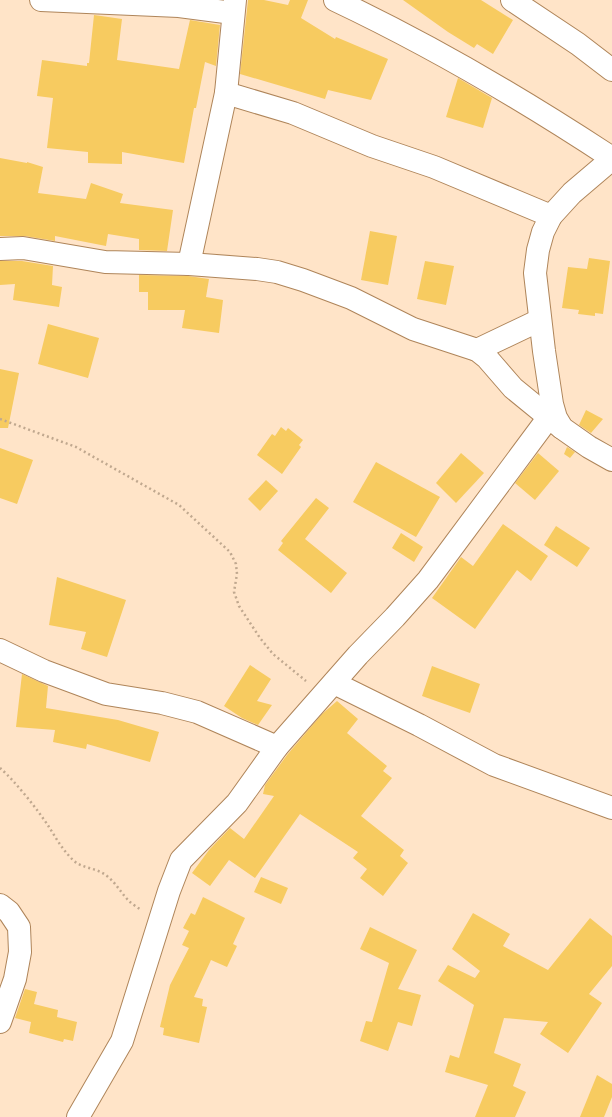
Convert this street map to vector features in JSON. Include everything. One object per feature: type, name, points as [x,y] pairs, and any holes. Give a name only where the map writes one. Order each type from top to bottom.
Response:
[{"type":"street","points":[[41,0],[179,6],[234,6],[226,93],[189,264]]},
{"type":"street","points":[[78,1117],[122,1041],[158,924],[181,860],[237,803],[277,747],[358,655],[395,618],[428,580],[555,423],[540,320],[536,273],[538,250],[543,232],[550,216],[572,193],[612,158],[576,134],[456,64],[367,15],[335,0]]},
{"type":"street","points":[[512,0],[578,44],[612,70]]},
{"type":"street","points":[[226,93],[293,113],[372,146],[434,167],[550,216]]},
{"type":"street","points":[[0,249],[23,248],[105,262],[189,264],[277,272],[303,280],[351,298],[413,330],[477,350],[487,358],[513,388],[555,423],[589,447],[612,460]]},
{"type":"street","points":[[477,350],[540,320]]},
{"type":"street","points":[[0,650],[44,671],[106,694],[162,703],[197,712],[277,747]]},
{"type":"street","points":[[329,689],[419,725],[494,764],[612,808]]},
{"type":"street","points":[[0,905],[9,912],[19,927],[20,952],[15,979],[0,1022]]},
{"type":"path","points":[[0,419],[76,447],[179,505],[212,534],[234,558],[237,574],[234,592],[239,606],[260,638],[273,654],[329,689]]},
{"type":"path","points":[[0,768],[26,797],[48,826],[60,846],[78,865],[98,870],[115,883],[129,901],[158,924]]},
{"type":"building","points":[[248,0],[264,0],[288,5],[290,0],[308,0],[301,18],[335,39],[336,37],[388,59],[371,100],[328,90],[325,99],[240,74]]},
{"type":"building","points":[[403,0],[481,0],[513,20],[493,54],[477,44],[474,48],[448,32]]},
{"type":"building","points":[[94,15],[122,19],[117,60],[179,69],[190,20],[220,25],[216,66],[205,62],[196,108],[194,108],[184,163],[122,152],[122,164],[88,163],[88,152],[47,148],[53,98],[37,96],[42,60],[87,66],[87,63],[89,63]]},
{"type":"building","points":[[458,78],[492,98],[483,128],[446,117]]},
{"type":"building","points":[[0,158],[27,162],[43,167],[38,193],[86,199],[91,183],[123,194],[120,203],[173,210],[167,251],[139,250],[139,239],[108,234],[106,246],[55,236],[55,241],[25,236],[0,236]]},
{"type":"building","points":[[370,231],[397,236],[388,285],[361,280]]},
{"type":"building","points":[[589,258],[610,261],[603,314],[595,313],[595,316],[578,314],[579,310],[562,308],[568,267],[587,269]]},
{"type":"building","points":[[0,261],[22,261],[53,266],[52,285],[62,287],[59,307],[13,300],[15,284],[0,285]]},
{"type":"building","points":[[425,261],[454,266],[446,305],[417,299]]},
{"type":"building","points":[[139,275],[188,276],[209,279],[206,297],[223,300],[219,333],[182,328],[185,310],[148,310],[148,292],[139,292]]},
{"type":"building","points":[[48,324],[99,338],[88,378],[38,364]]},
{"type":"building","points":[[0,369],[19,373],[8,428],[0,428]]},
{"type":"building","points":[[586,410],[603,419],[591,433],[579,425]]},
{"type":"building","points":[[281,427],[286,431],[288,428],[303,440],[299,445],[301,447],[282,474],[257,455],[272,434],[275,436]]},
{"type":"building","points":[[567,447],[575,452],[570,458],[564,454]]},
{"type":"building","points":[[0,448],[33,460],[17,504],[0,498]]},
{"type":"building","points":[[461,453],[484,473],[456,503],[436,483]]},
{"type":"building","points":[[538,453],[559,471],[535,500],[515,483]]},
{"type":"building","points":[[376,462],[440,497],[416,537],[353,502]]},
{"type":"building","points":[[266,480],[278,491],[260,511],[248,499]]},
{"type":"building","points":[[316,498],[329,508],[305,539],[347,573],[331,593],[278,550],[283,543],[281,541]]},
{"type":"building","points":[[503,524],[548,556],[531,581],[517,570],[475,629],[432,598],[461,557],[473,566]]},
{"type":"building","points":[[556,526],[590,548],[577,567],[544,545]]},
{"type":"building","points":[[401,533],[423,547],[414,562],[392,548]]},
{"type":"building","points":[[57,577],[126,600],[107,657],[81,649],[86,632],[49,625]]},
{"type":"building","points":[[250,665],[271,679],[257,701],[272,705],[258,725],[242,718],[224,706]]},
{"type":"building","points":[[432,666],[480,684],[470,713],[422,696]]},
{"type":"building","points":[[22,674],[48,686],[46,708],[118,720],[159,732],[150,762],[87,744],[86,749],[53,742],[55,730],[16,727]]},
{"type":"building","points":[[337,701],[358,719],[347,733],[387,766],[383,771],[392,778],[361,816],[404,850],[400,856],[408,863],[383,896],[360,878],[367,869],[353,858],[358,852],[300,814],[255,878],[229,860],[210,886],[192,873],[209,850],[230,828],[244,839],[274,796],[263,794],[265,785],[287,755],[322,714]]},
{"type":"building","points":[[261,877],[288,888],[281,904],[254,892]]},
{"type":"building","points":[[203,897],[245,918],[233,944],[237,946],[227,967],[211,960],[194,997],[203,999],[202,1006],[207,1007],[199,1043],[163,1035],[164,1028],[160,1027],[170,985],[189,948],[182,945],[189,931],[183,928],[191,913],[195,915]]},
{"type":"building","points":[[473,913],[510,934],[503,946],[548,970],[590,918],[612,936],[612,966],[589,994],[602,1003],[568,1053],[540,1034],[548,1022],[504,1018],[494,1053],[521,1064],[513,1086],[526,1092],[515,1117],[475,1117],[488,1085],[445,1072],[450,1055],[459,1058],[474,1005],[438,981],[448,965],[475,978],[480,971],[452,949]]},
{"type":"building","points":[[370,927],[417,950],[398,989],[421,995],[412,1026],[398,1022],[388,1051],[360,1041],[366,1021],[372,1022],[389,963],[360,949]]},
{"type":"building","points":[[25,989],[37,992],[34,1004],[58,1010],[57,1017],[77,1022],[73,1041],[64,1039],[63,1042],[29,1033],[31,1022],[15,1018]]},
{"type":"building","points":[[597,1075],[612,1084],[612,1097],[604,1117],[580,1117]]}]
